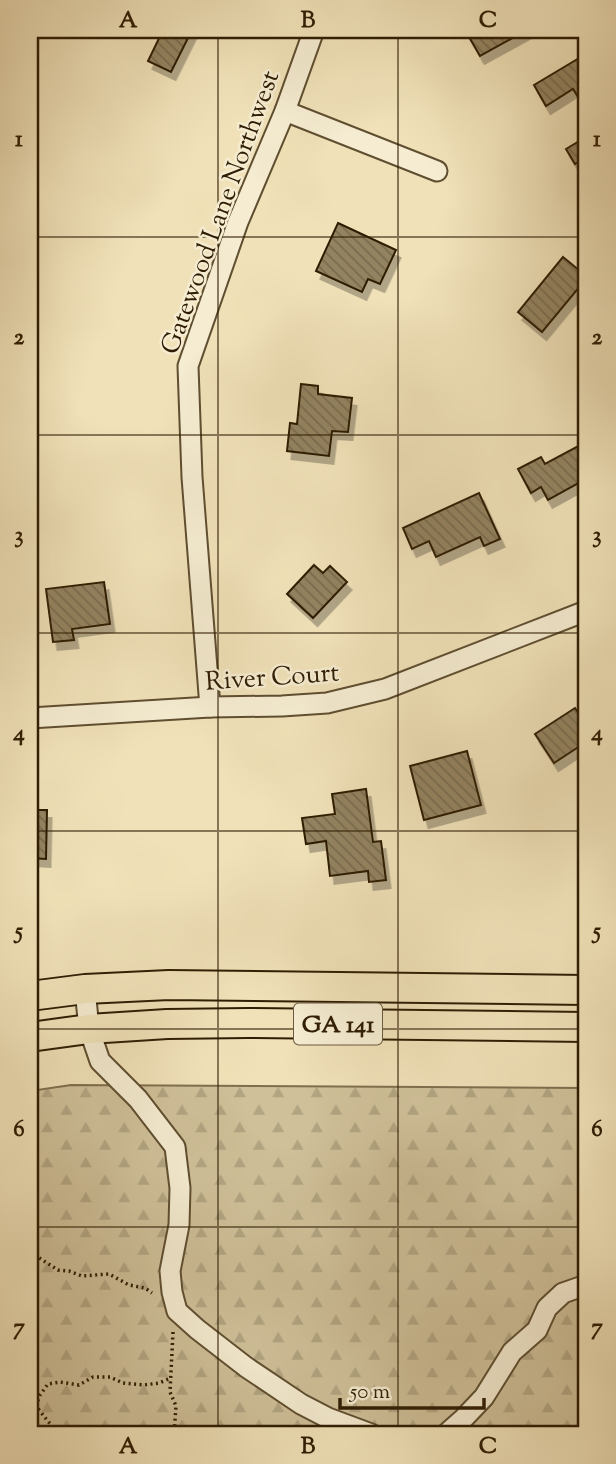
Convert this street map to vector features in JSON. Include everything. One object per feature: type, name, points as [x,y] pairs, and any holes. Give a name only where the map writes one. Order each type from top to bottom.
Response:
[{"type":"highway","name":"GA 141","points":[[30,996],[85,989],[169,985],[586,990]]},
{"type":"highway","name":"GA 141","points":[[30,1037],[89,1029],[167,1024],[586,1027]]},
{"type":"street","name":"Gatewood Lane Northwest","points":[[210,707],[192,477],[188,366],[238,222],[285,111],[314,30]]},
{"type":"street","points":[[285,111],[437,172]]},
{"type":"street","name":"River Court","points":[[30,718],[327,703],[385,689],[586,611]]},
{"type":"street","points":[[85,989],[89,1029],[100,1061],[138,1099],[175,1147],[180,1188],[179,1225],[170,1271],[177,1311],[246,1367],[301,1404],[328,1418],[371,1434]]},
{"type":"street","points":[[446,1434],[484,1397],[512,1352],[537,1330],[547,1308],[563,1293],[586,1285]]},
{"type":"path","points":[[30,1252],[58,1270],[82,1276],[109,1274],[129,1285],[145,1287],[177,1311],[173,1323],[170,1392],[176,1406],[174,1434]]},
{"type":"path","points":[[51,1434],[51,1425],[36,1406],[48,1384],[60,1382],[79,1385],[93,1377],[110,1377],[123,1383],[144,1385],[171,1378]]},
{"type":"green space","points":[[71,1085],[586,1088],[586,1434],[30,1434],[30,1091]]},
{"type":"building","points":[[163,30],[192,30],[171,72],[148,61]]},
{"type":"building","points":[[465,30],[527,30],[480,56]]},
{"type":"building","points":[[586,54],[586,110],[573,89],[546,106],[534,85]]},
{"type":"building","points":[[586,137],[586,157],[575,164],[566,149]]},
{"type":"building","points":[[338,223],[396,250],[380,284],[368,279],[362,292],[316,271]]},
{"type":"building","points":[[563,257],[586,276],[586,279],[542,332],[518,312]]},
{"type":"building","points":[[301,384],[318,386],[318,394],[352,398],[348,432],[332,431],[329,456],[287,451],[290,423],[297,424]]},
{"type":"building","points":[[586,442],[586,479],[548,500],[541,487],[531,493],[518,469],[541,457],[545,464]]},
{"type":"building","points":[[479,493],[500,539],[484,546],[480,537],[436,557],[429,541],[412,549],[403,528]]},
{"type":"building","points":[[314,565],[323,573],[330,566],[347,582],[313,618],[287,594]]},
{"type":"building","points":[[104,582],[110,624],[72,629],[74,640],[53,642],[46,589]]},
{"type":"building","points":[[575,708],[586,724],[586,742],[554,763],[535,734]]},
{"type":"building","points":[[467,751],[481,805],[424,820],[410,766]]},
{"type":"building","points":[[366,789],[373,842],[381,841],[386,880],[369,882],[368,871],[330,876],[326,841],[306,844],[302,818],[335,814],[332,794]]},
{"type":"building","points":[[30,810],[47,810],[46,859],[30,858]]}]
